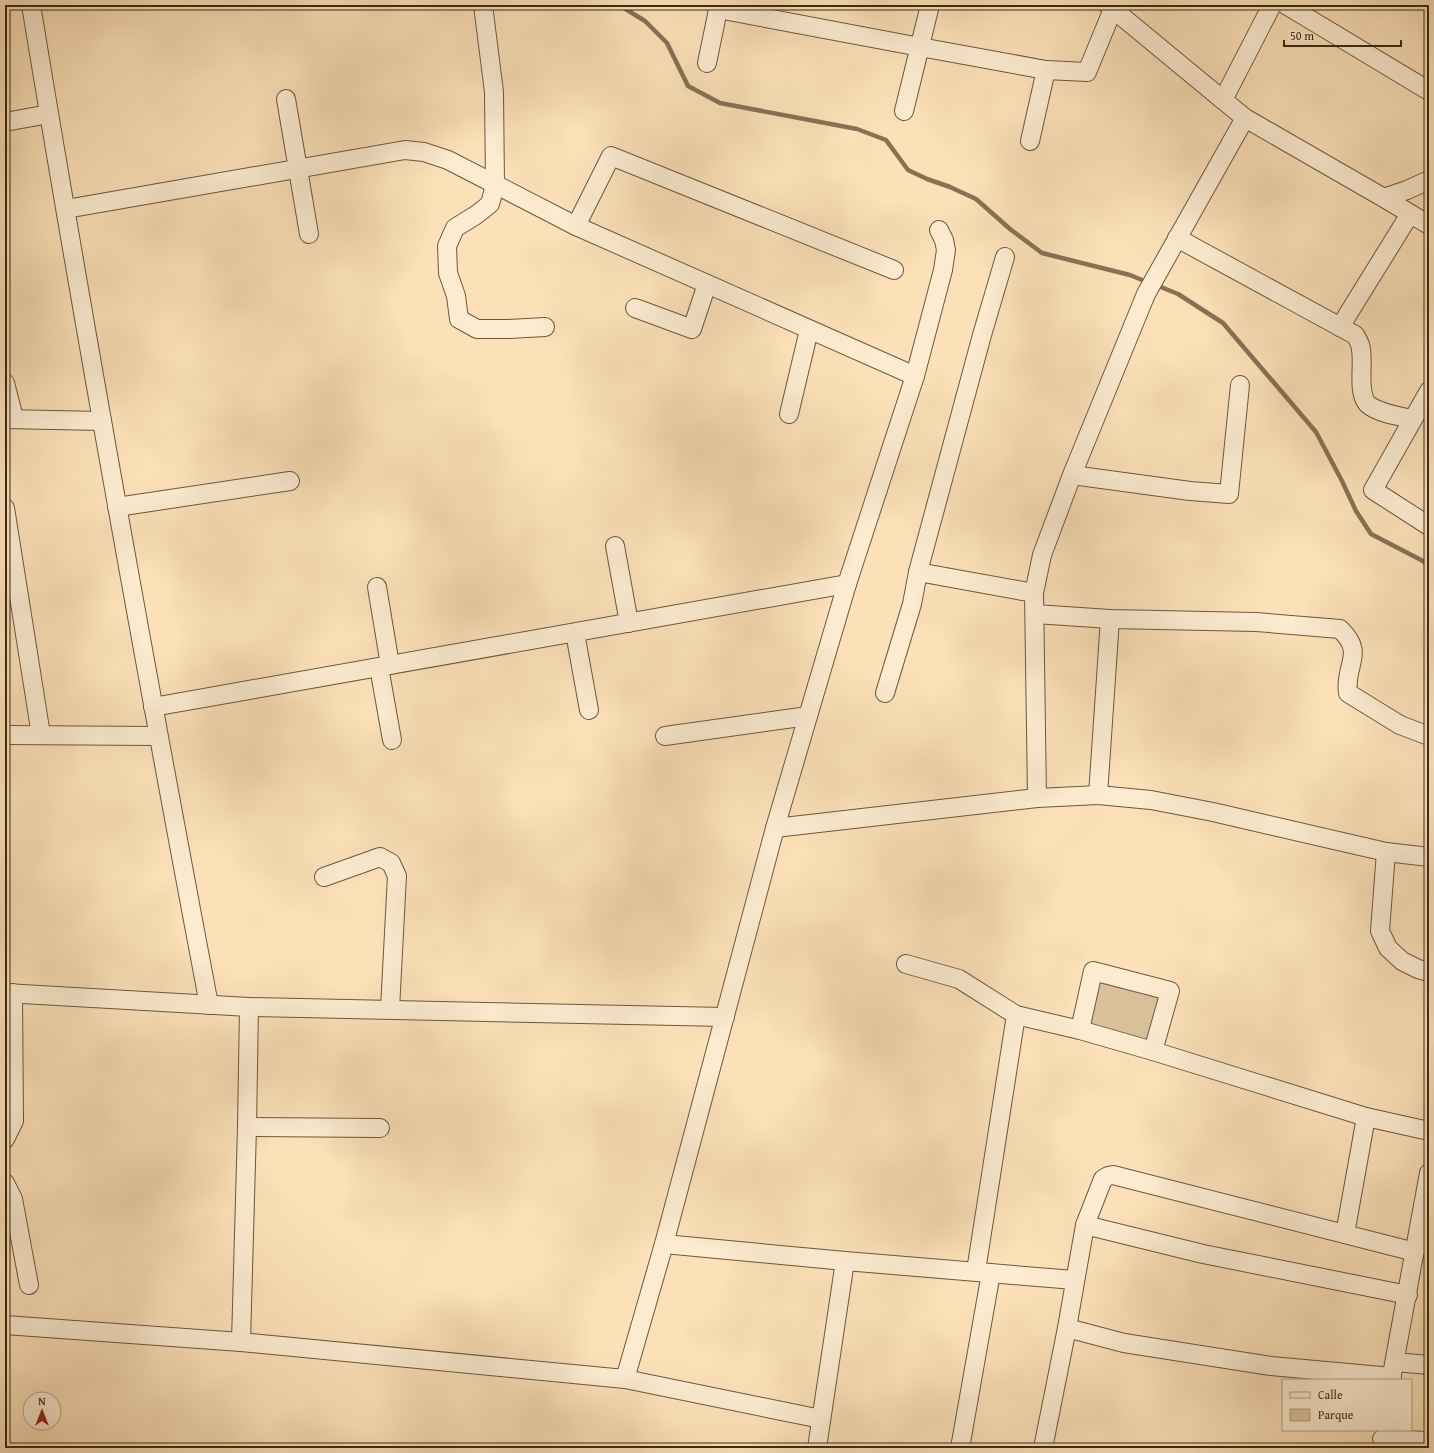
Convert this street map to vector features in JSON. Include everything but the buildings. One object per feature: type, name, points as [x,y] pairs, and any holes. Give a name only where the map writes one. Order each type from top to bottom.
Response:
[{"type":"street","points":[[31,5],[117,507],[158,736],[209,1005]]},
{"type":"street","points":[[484,5],[494,92],[495,185],[490,204],[455,228],[447,246],[448,273],[456,296],[459,319],[476,330],[509,330],[545,327]]},
{"type":"street","points":[[904,111],[930,5]]},
{"type":"street","points":[[1223,100],[1272,5]]},
{"type":"street","points":[[1286,5],[1429,91]]},
{"type":"street","points":[[707,63],[719,7],[920,48],[1046,70],[1087,72],[1111,7],[1245,118],[1384,198],[1429,226]]},
{"type":"street","points":[[1030,141],[1046,70]]},
{"type":"street","points":[[286,99],[309,234]]},
{"type":"street","points":[[5,122],[49,114]]},
{"type":"street","points":[[1037,798],[1034,593],[1042,556],[1072,475],[1146,294],[1245,118]]},
{"type":"street","points":[[66,209],[405,150],[424,152],[448,160],[576,226],[915,376]]},
{"type":"street","points":[[576,226],[611,156],[894,270]]},
{"type":"street","points":[[1384,198],[1429,180]]},
{"type":"street","points":[[1340,327],[1410,214]]},
{"type":"street","points":[[625,1379],[664,1244],[775,828],[847,584],[915,376],[943,270],[946,250],[944,240],[939,230]]},
{"type":"street","points":[[1177,238],[1355,335],[1359,341],[1361,350],[1362,395],[1370,406],[1384,412],[1412,419]]},
{"type":"street","points":[[885,694],[912,604],[918,572],[982,335],[1005,257]]},
{"type":"street","points":[[635,308],[692,329],[707,284]]},
{"type":"street","points":[[789,414],[809,330]]},
{"type":"street","points":[[5,383],[9,419],[102,421]]},
{"type":"street","points":[[1072,475],[1229,494],[1240,385]]},
{"type":"street","points":[[1429,391],[1412,419],[1374,490],[1429,526]]},
{"type":"street","points":[[117,507],[290,481]]},
{"type":"street","points":[[5,508],[40,735]]},
{"type":"street","points":[[615,546],[630,623]]},
{"type":"street","points":[[918,572],[1034,593]]},
{"type":"street","points":[[153,707],[847,584]]},
{"type":"street","points":[[377,587],[392,740]]},
{"type":"street","points":[[1035,614],[1110,619],[1256,622],[1340,628],[1348,636],[1353,646],[1353,661],[1347,682],[1348,693],[1400,725],[1429,736]]},
{"type":"street","points":[[1098,795],[1110,619]]},
{"type":"street","points":[[575,633],[589,710]]},
{"type":"street","points":[[665,736],[808,716]]},
{"type":"street","points":[[5,735],[158,736]]},
{"type":"street","points":[[775,828],[1037,798],[1098,795],[1151,800],[1198,809],[1386,852],[1429,857]]},
{"type":"street","points":[[1386,852],[1380,931],[1388,948],[1402,961],[1418,969],[1429,972]]},
{"type":"street","points":[[324,877],[380,857],[391,863],[397,876],[390,1009]]},
{"type":"street","points":[[906,964],[959,979],[1016,1015],[1080,1030],[1153,1051],[1366,1117],[1429,1131]]},
{"type":"street","points":[[1080,1030],[1093,971],[1170,991],[1153,1051]]},
{"type":"street","points":[[5,1139],[14,1121],[9,993],[209,1005],[725,1017]]},
{"type":"street","points":[[241,1342],[249,1006]]},
{"type":"street","points":[[960,1448],[984,1272],[1016,1015]]},
{"type":"street","points":[[1345,1234],[1366,1117]]},
{"type":"street","points":[[247,1127],[380,1128]]},
{"type":"street","points":[[1393,1373],[1429,1173]]},
{"type":"street","points":[[1043,1448],[1085,1225],[1103,1180],[1108,1176],[1113,1175],[1415,1252]]},
{"type":"street","points":[[5,1183],[13,1199],[30,1285]]},
{"type":"street","points":[[1085,1225],[1203,1254],[1408,1295]]},
{"type":"street","points":[[664,1244],[1074,1280]]},
{"type":"street","points":[[817,1448],[845,1261]]},
{"type":"street","points":[[5,1325],[241,1342],[625,1379],[821,1419]]},
{"type":"street","points":[[1066,1328],[1124,1343],[1272,1366],[1393,1373],[1429,1365]]},
{"type":"street","points":[[1382,1439],[1429,1441]]},
{"type":"green space","points":[[1098,979],[1162,996],[1148,1043],[1087,1025]]},
{"type":"waterway","points":[[619,5],[645,21],[667,43],[688,86],[720,103],[857,129],[886,140],[908,170],[976,199],[1010,229],[1042,253],[1130,275],[1147,282]]},
{"type":"waterway","points":[[1156,285],[1178,294],[1223,323],[1316,432],[1356,511],[1371,534],[1423,561],[1429,566]]}]
